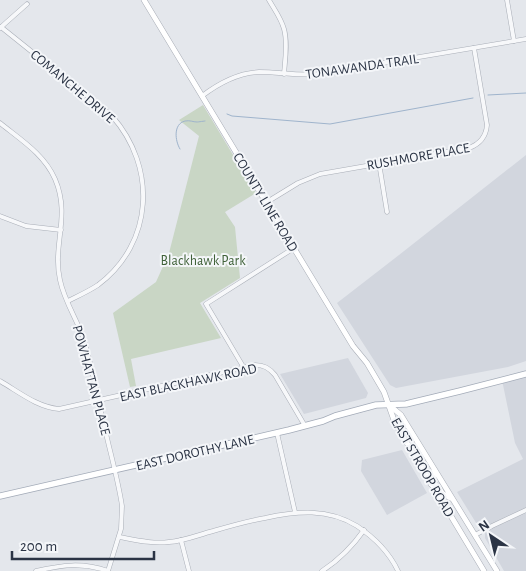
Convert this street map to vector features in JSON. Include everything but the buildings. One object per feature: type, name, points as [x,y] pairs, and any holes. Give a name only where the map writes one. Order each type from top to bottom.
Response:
[{"type":"main road","name":"COUNTY LINE ROAD","points":[[144,0],[353,346],[367,363],[389,404]]},
{"type":"main road","name":"EAST DOROTHY LANE","points":[[0,496],[323,422],[335,416],[376,405],[416,402],[526,374]]},
{"type":"main road","name":"EAST STROOP ROAD","points":[[389,404],[401,415],[497,571]]},
{"type":"main road","name":"EAST STROOP ROAD","points":[[389,404],[395,423],[484,571]]},
{"type":"main road","points":[[434,470],[435,474],[431,484],[438,486],[442,493],[453,500]]},
{"type":"street","points":[[269,0],[280,18],[285,33],[284,74]]},
{"type":"street","points":[[507,0],[514,41]]},
{"type":"street","points":[[0,27],[27,4]]},
{"type":"street","name":"COMANCHE DRIVE","points":[[0,27],[112,116],[130,141],[140,168],[143,185],[143,209],[137,232],[128,250],[116,267],[99,284],[68,301]]},
{"type":"street","name":"TONAWANDA TRAIL","points":[[202,96],[223,81],[242,75],[260,72],[318,74],[526,39]]},
{"type":"street","name":"RUSHMORE PLACE","points":[[267,202],[298,183],[314,176],[469,148],[476,145],[486,133],[486,125],[474,48]]},
{"type":"street","name":"POWHATTAN PLACE","points":[[0,123],[33,149],[50,170],[58,186],[63,211],[58,254],[59,273],[62,287],[84,342],[122,506],[121,529],[108,571]]},
{"type":"street","points":[[379,163],[386,212]]},
{"type":"street","points":[[0,216],[26,226],[61,230]]},
{"type":"street","points":[[244,368],[206,304],[294,248]]},
{"type":"street","name":"EAST BLACKHAWK ROAD","points":[[0,381],[40,404],[53,408],[66,408],[259,365],[271,370],[275,374],[305,426]]},
{"type":"street","points":[[277,433],[295,512]]},
{"type":"street","points":[[475,535],[526,510]]},
{"type":"street","points":[[119,537],[150,542],[169,542],[249,521],[295,512],[308,512],[331,515],[364,530],[383,548],[398,571]]},
{"type":"street","points":[[322,571],[354,545],[364,530]]},
{"type":"street","points":[[181,540],[189,571]]},
{"type":"street","points":[[36,571],[56,566],[74,565],[108,571]]},
{"type":"shaded area","points":[[526,155],[526,361],[508,367],[396,388],[390,385],[337,303]]},
{"type":"shaded area","points":[[348,358],[368,393],[366,398],[304,414],[280,374]]},
{"type":"shaded area","points":[[526,374],[526,571],[504,571],[485,538],[481,526],[478,526],[457,492],[523,459],[515,443],[502,380]]},
{"type":"shaded area","points":[[402,450],[427,493],[387,515],[361,471],[362,460]]},
{"type":"green space","name":"Blackhawk Park","points":[[203,105],[256,193],[225,212],[235,227],[240,278],[200,303],[221,338],[131,359],[136,386],[130,387],[113,313],[156,282],[169,253],[199,136],[179,120]]},
{"type":"waterway","points":[[488,95],[526,93]]},
{"type":"waterway","points":[[227,114],[232,116],[330,124],[473,98]]},
{"type":"waterway","points":[[180,149],[176,137],[178,126],[185,121],[205,121]]}]
